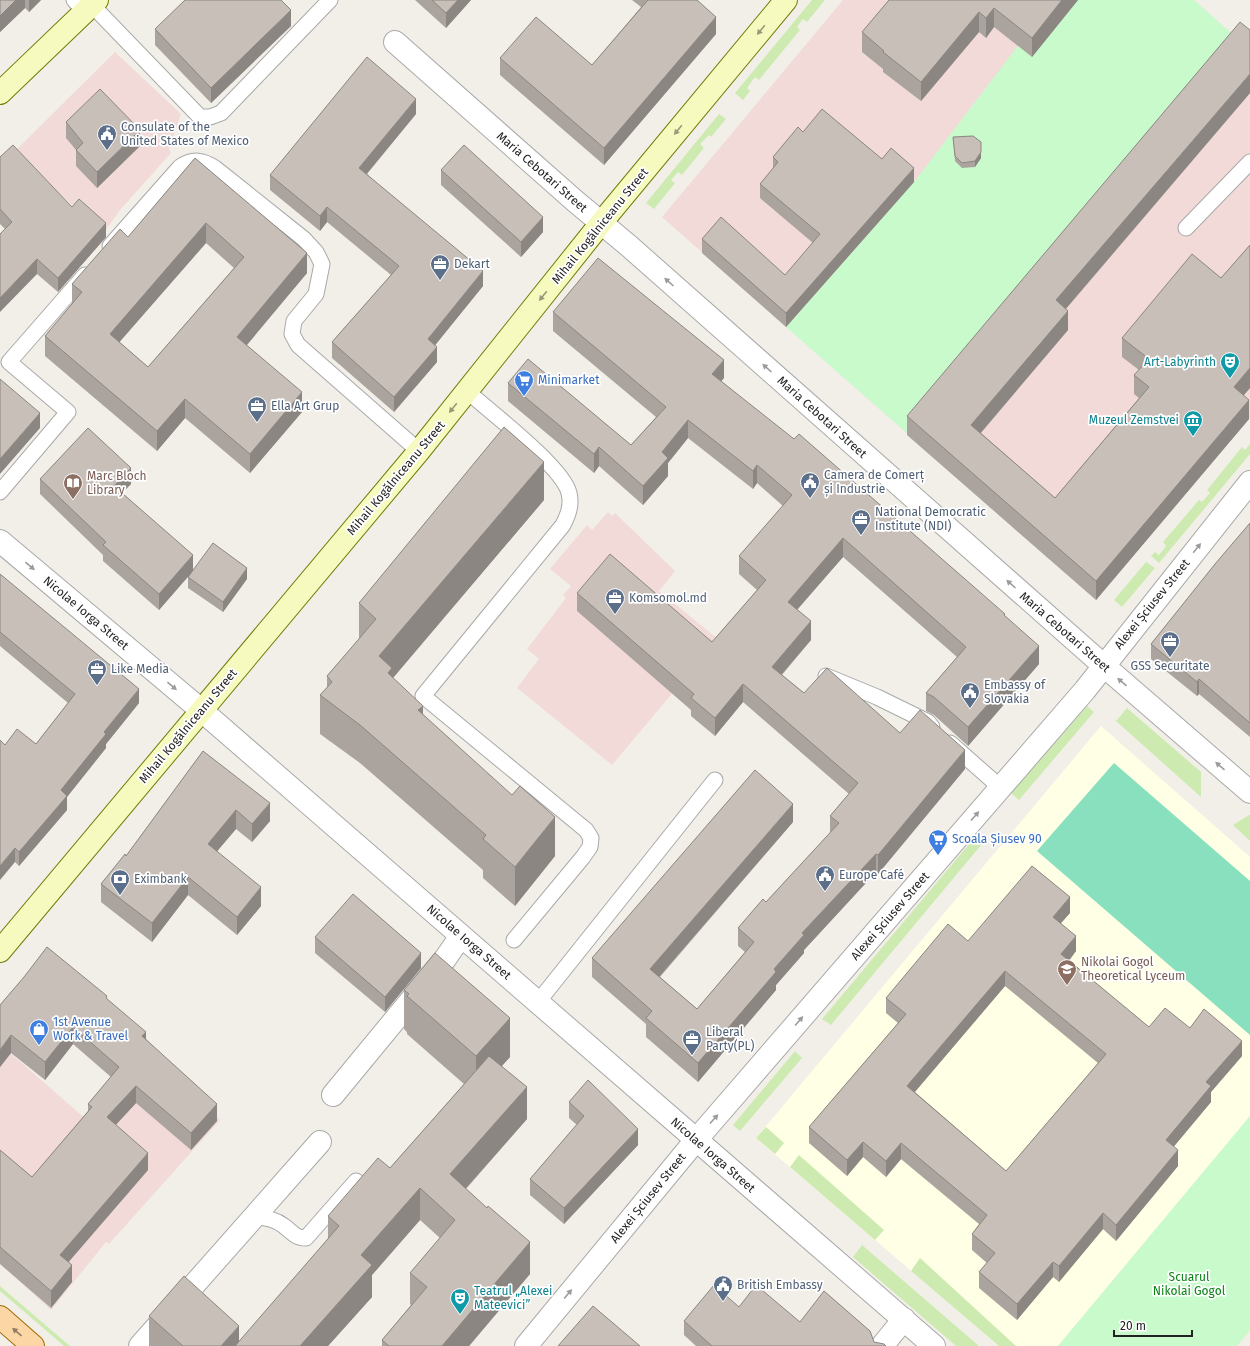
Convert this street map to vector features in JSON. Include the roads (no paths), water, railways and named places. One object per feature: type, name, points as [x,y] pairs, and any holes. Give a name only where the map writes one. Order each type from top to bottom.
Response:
[{"type":"main road","name":"Mihail Kogălniceanu Street","points":[[0,951],[419,451],[602,223],[786,0]]},
{"type":"main road","points":[[1,90],[87,4]]},
{"type":"main road","points":[[0,1317],[33,1346]]},
{"type":"street","name":"Maria Cebotari Street","points":[[395,42],[1103,665],[1250,792]]},
{"type":"street","name":"Alexei Șciusev Street","points":[[526,1346],[696,1140],[1084,690],[1250,482]]},
{"type":"street","name":"Nicolae Iorga Street","points":[[0,541],[201,710],[934,1346]]},
{"type":"street","points":[[333,1095],[445,959],[461,936]]},
{"type":"street","points":[[140,1346],[320,1142]]},
{"type":"street","points":[[882,1346],[904,1320]]},
{"type":"lane","points":[[87,4],[200,117],[210,117],[221,113],[330,0]]},
{"type":"lane","points":[[0,492],[68,412],[9,362],[180,167],[188,162],[205,162],[304,239],[316,252],[322,264],[316,294],[294,321],[292,334],[298,345],[307,354],[352,391],[419,451]]},
{"type":"lane","points":[[1186,228],[1250,162]]},
{"type":"lane","points":[[467,391],[537,451],[563,481],[569,492],[570,502],[569,513],[563,525],[423,696],[586,830],[591,838],[590,847],[583,857],[514,940]]},
{"type":"lane","points":[[823,675],[877,697],[928,722],[1000,787]]},
{"type":"lane","points":[[538,1002],[714,780]]},
{"type":"lane","points":[[254,1217],[266,1217],[274,1220],[299,1238],[306,1238],[356,1181]]},
{"type":"place","name":"Consulate of the United States of Mexico","points":[[107,151]]},
{"type":"place","name":"Dekart","points":[[440,281]]},
{"type":"place","name":"Art-Labyrinth","points":[[1230,379]]},
{"type":"place","name":"Minimarket","points":[[524,397]]},
{"type":"place","name":"Ella Art Grup","points":[[257,423]]},
{"type":"place","name":"Muzeul Zemstvei","points":[[1193,437]]},
{"type":"place","name":"Camera de Comerț și Industrie","points":[[810,499]]},
{"type":"place","name":"Marc Bloch Library","points":[[73,500]]},
{"type":"place","name":"National Democratic Institute (NDI)","points":[[861,536]]},
{"type":"place","name":"Komsomol.md","points":[[615,615]]},
{"type":"place","name":"GSS Securitate","points":[[1170,658]]},
{"type":"place","name":"Like Media","points":[[97,686]]},
{"type":"place","name":"Embassy of Slovakia","points":[[970,709]]},
{"type":"place","name":"Scoala Șiusev 90","points":[[938,856]]},
{"type":"place","name":"Europe Café","points":[[825,892]]},
{"type":"place","name":"Eximbank","points":[[120,896]]},
{"type":"place","name":"Nikolai Gogol Theoretical Lyceum","points":[[1067,986]]},
{"type":"place","name":"1st Avenue Work & Travel","points":[[39,1046]]},
{"type":"place","name":"Liberal Party(PL)","points":[[692,1056]]},
{"type":"place","name":"British Embassy","points":[[723,1302]]},
{"type":"place","name":"Teatrul „Alexei Mateevici”","points":[[460,1315]]},
{"type":"park label","name":"Scuarul Nikolai Gogol","points":[[1189,1284]]}]
